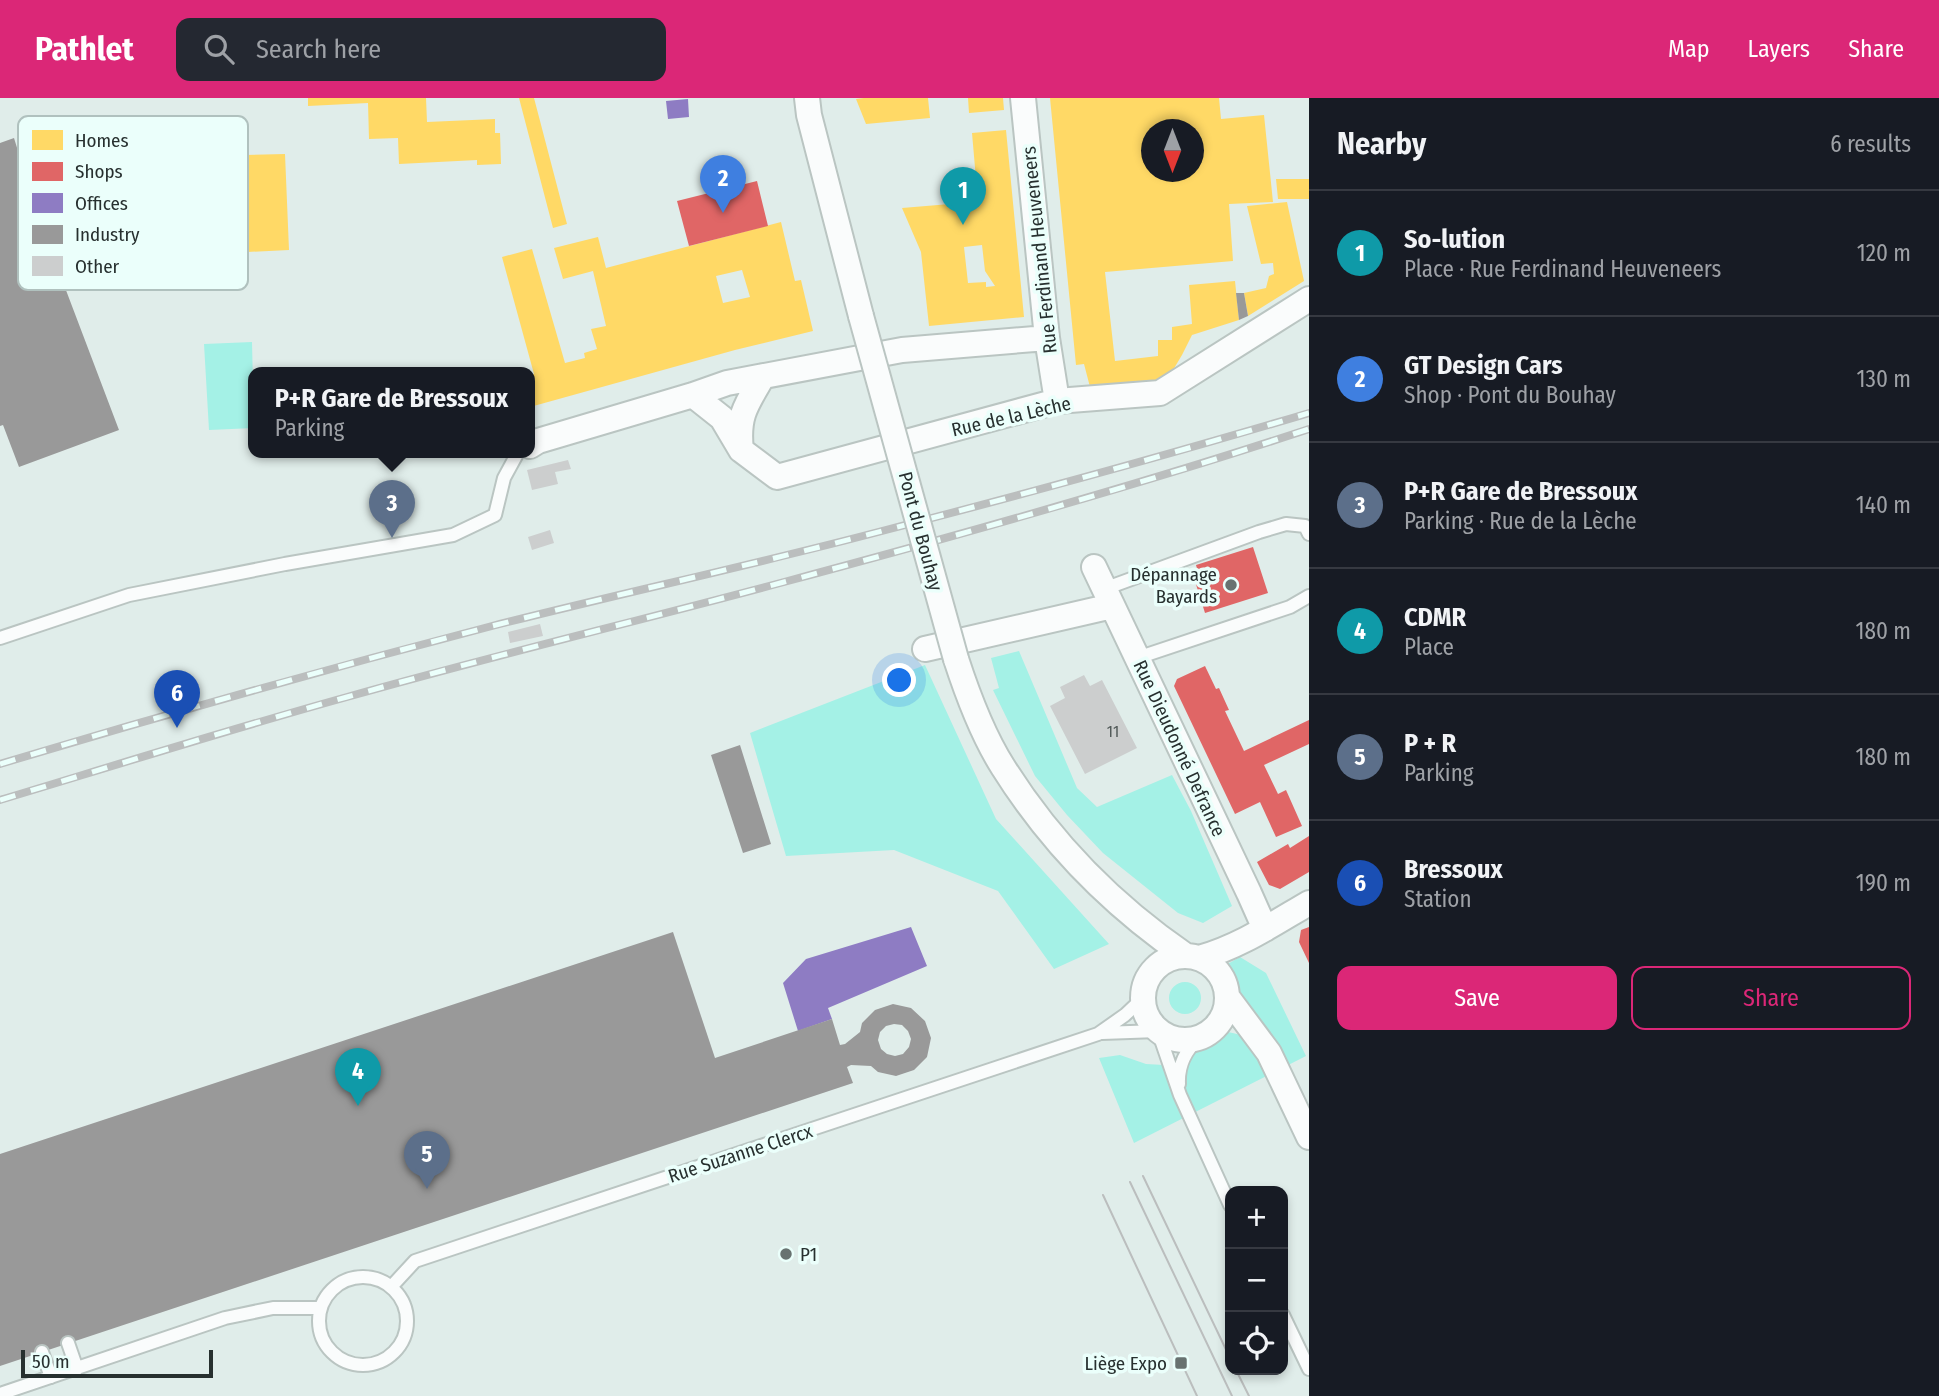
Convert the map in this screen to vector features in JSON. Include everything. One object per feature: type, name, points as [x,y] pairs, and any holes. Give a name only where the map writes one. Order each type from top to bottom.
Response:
[{"type":"street","name":"Pont du Bouhay","points":[[807,98],[809,116],[862,316],[956,659],[983,729],[1003,766],[1047,830],[1084,871],[1157,936],[1192,957]]},
{"type":"street","name":"Rue Ferdinand Heuveneers","points":[[1023,98],[1047,338],[1057,401]]},
{"type":"street","name":"Rue de la Lèche","points":[[693,395],[722,418],[741,450],[777,477],[1057,401],[1160,393],[1309,299]]},
{"type":"street","points":[[535,443],[727,383],[902,350],[1047,338]]},
{"type":"street","points":[[741,450],[739,431],[743,411],[763,376]]},
{"type":"street","points":[[925,649],[1103,588]]},
{"type":"street","name":"Rue Dieudonné Defrance","points":[[1103,588],[1265,929]]},
{"type":"street","points":[[1269,1053],[1256,1041],[1236,1032],[1185,1040],[1170,1038],[1158,1031],[1144,1010],[1145,984],[1161,963],[1172,957],[1221,952],[1242,943],[1309,903]]},
{"type":"street","name":"Pont du Bouhay","points":[[1132,915],[1144,943],[1151,973]]},
{"type":"street","points":[[1220,973],[1228,957],[1242,943]]},
{"type":"street","points":[[1192,957],[1210,964],[1220,973],[1226,985],[1226,1011],[1220,1023],[1205,1035]]},
{"type":"street","points":[[1228,998],[1269,1053],[1309,1137]]},
{"type":"lane","points":[[0,638],[129,595],[453,535],[495,515],[504,478],[519,458]]},
{"type":"lane","points":[[1103,588],[1286,524],[1305,526],[1309,534]]},
{"type":"lane","points":[[1137,658],[1290,607],[1309,596]]},
{"type":"lane","name":"Rue Suzanne Clercx","points":[[1098,1034],[1143,998]]},
{"type":"lane","points":[[1158,1031],[1180,1095],[1225,1195]]},
{"type":"lane","name":"Rue Suzanne Clercx","points":[[391,1287],[415,1261],[1098,1034],[1158,1031]]},
{"type":"lane","points":[[1180,1095],[1179,1073],[1187,1050],[1205,1035]]},
{"type":"lane","points":[[369,1277],[381,1280],[391,1287],[400,1296],[407,1320],[406,1333],[392,1354],[382,1361],[357,1365],[334,1355],[325,1345],[318,1321],[320,1308],[333,1287],[344,1280],[369,1277]]},
{"type":"lane","points":[[0,1394],[225,1318],[273,1308],[320,1308]]},
{"type":"lane","points":[[1288,1325],[1309,1369]]},
{"type":"lane","points":[[68,1343],[77,1369]]},
{"type":"lane","points":[[42,1352],[51,1377]]},
{"type":"shaded area","points":[[252,342],[253,367],[248,367],[248,428],[209,430],[204,344]]},
{"type":"shaded area","points":[[1019,651],[1077,788],[1097,807],[1172,775],[1191,811],[1232,906],[1203,923],[1178,913],[1103,853],[1067,815],[1035,776],[993,690],[999,688],[991,658]]},
{"type":"shaded area","points":[[925,665],[996,819],[1109,944],[1054,969],[998,891],[894,850],[786,856],[750,733]]},
{"type":"shaded area","points":[[1240,957],[1266,973],[1306,1056],[1134,1143],[1099,1058],[1120,1055],[1146,1064],[1164,1065],[1179,1073],[1195,1043],[1204,1034],[1227,1032],[1256,1041],[1228,998],[1220,973],[1224,966]]},
{"type":"shaded area","points":[[1185,982],[1196,987],[1201,998],[1196,1009],[1185,1014],[1174,1009],[1169,998],[1174,987]]},
{"type":"building: Homes","points":[[308,98],[426,98],[427,122],[495,119],[495,133],[500,133],[501,164],[477,165],[477,160],[399,164],[398,138],[369,139],[368,103],[308,106]]},
{"type":"building: Homes","points":[[519,98],[534,98],[567,224],[553,228]]},
{"type":"building: Homes","points":[[928,98],[930,118],[866,124],[856,99]]},
{"type":"building: Homes","points":[[968,98],[1003,98],[1004,110],[969,113]]},
{"type":"building: Homes","points":[[1050,98],[1219,98],[1221,119],[1264,115],[1273,202],[1229,204],[1233,261],[1105,272],[1115,361],[1158,356],[1158,340],[1172,340],[1172,327],[1192,324],[1189,285],[1235,281],[1239,320],[1192,335],[1167,380],[1090,387],[1084,364],[1076,365]]},
{"type":"building: Homes","points":[[1006,130],[1024,317],[929,326],[921,252],[902,208],[974,202],[973,179],[976,179],[972,133]],"holes":[[[982,245],[985,271],[995,286],[986,287],[986,282],[968,283],[964,247]]]},
{"type":"building: Homes","points":[[285,154],[289,250],[248,252],[248,155]]},
{"type":"building: Homes","points":[[1276,179],[1309,179],[1309,199],[1278,199]]},
{"type":"building: Homes","points":[[1287,202],[1304,281],[1248,316],[1244,293],[1266,288],[1269,276],[1274,274],[1273,263],[1261,264],[1247,206]]},
{"type":"building: Homes","points":[[781,222],[795,281],[801,280],[813,331],[535,406],[535,367],[532,367],[502,257],[532,249],[565,363],[585,358],[584,353],[597,349],[591,329],[606,326],[593,271],[563,279],[554,248],[598,237],[606,268]],"holes":[[[742,270],[750,297],[723,303],[716,276]]]},
{"type":"building: Shops","points":[[757,181],[768,226],[689,246],[677,201]]},
{"type":"building: Shops","name":"Dépannage Bayards","points":[[1253,547],[1268,593],[1205,613],[1194,578],[1199,576],[1196,565]]},
{"type":"building: Shops","points":[[1205,666],[1216,689],[1219,688],[1229,710],[1225,711],[1244,751],[1309,720],[1309,744],[1264,765],[1278,794],[1286,790],[1302,826],[1276,837],[1260,802],[1235,814],[1174,686],[1177,679]]},
{"type":"building: Shops","points":[[1309,836],[1309,872],[1280,889],[1269,885],[1257,862],[1288,844],[1290,848]]},
{"type":"building: Shops","points":[[1309,927],[1309,963],[1299,942],[1301,930]]},
{"type":"building: Offices","points":[[688,99],[689,117],[668,119],[666,101]]},
{"type":"building: Offices","points":[[911,927],[927,966],[828,1008],[832,1019],[798,1031],[783,983],[806,959]]},
{"type":"building: Industry","points":[[14,138],[18,151],[18,290],[66,290],[119,430],[19,467],[3,425],[0,426],[0,143]]},
{"type":"building: Industry","points":[[1236,293],[1244,293],[1248,316],[1239,320]]},
{"type":"building: Industry","points":[[740,745],[771,844],[743,853],[711,755]]},
{"type":"building: Industry","points":[[673,932],[715,1058],[832,1019],[840,1045],[845,1044],[860,1032],[862,1023],[875,1010],[893,1004],[911,1008],[925,1021],[931,1038],[927,1057],[914,1070],[896,1076],[878,1072],[871,1066],[851,1065],[847,1067],[853,1083],[0,1366],[0,1154]],"holes":[[[902,1025],[911,1039],[909,1047],[903,1054],[887,1054],[881,1049],[878,1040],[880,1032],[886,1026]]]},
{"type":"building: Other","points":[[568,460],[571,469],[555,472],[558,484],[532,490],[527,470]]},
{"type":"building: Other","points":[[550,530],[554,543],[532,550],[528,537]]},
{"type":"building: Other","points":[[540,624],[543,636],[510,643],[508,632]]},
{"type":"building: Other","points":[[1084,675],[1090,686],[1102,680],[1137,748],[1085,774],[1050,706],[1065,698],[1060,687]]},
{"type":"tram line","points":[[1143,1176],[1225,1348]]},
{"type":"tram line","points":[[1130,1182],[1232,1396]]},
{"type":"tram line","points":[[1103,1195],[1197,1396]]},
{"type":"tram line","points":[[1238,1375],[1249,1396]]},
{"type":"railway","points":[[0,764],[368,659],[936,517],[1309,413]]},
{"type":"railway","points":[[0,800],[401,682],[982,528],[1309,429]]},
{"type":"place","name":"GT Design Cars","points":[[723,213]]},
{"type":"place","name":"So-lution","points":[[963,225]]},
{"type":"place","name":"P+R Gare de Bressoux","points":[[392,538]]},
{"type":"place","name":"Dépannage Bayards","points":[[1231,585]]},
{"type":"place","name":"Bressoux","points":[[177,728]]},
{"type":"place","name":"CDMR","points":[[358,1106]]},
{"type":"place","name":"P + R","points":[[427,1189]]},
{"type":"place","name":"P1","points":[[786,1254]]},
{"type":"place","name":"Liège Expo","points":[[1181,1363]]}]
